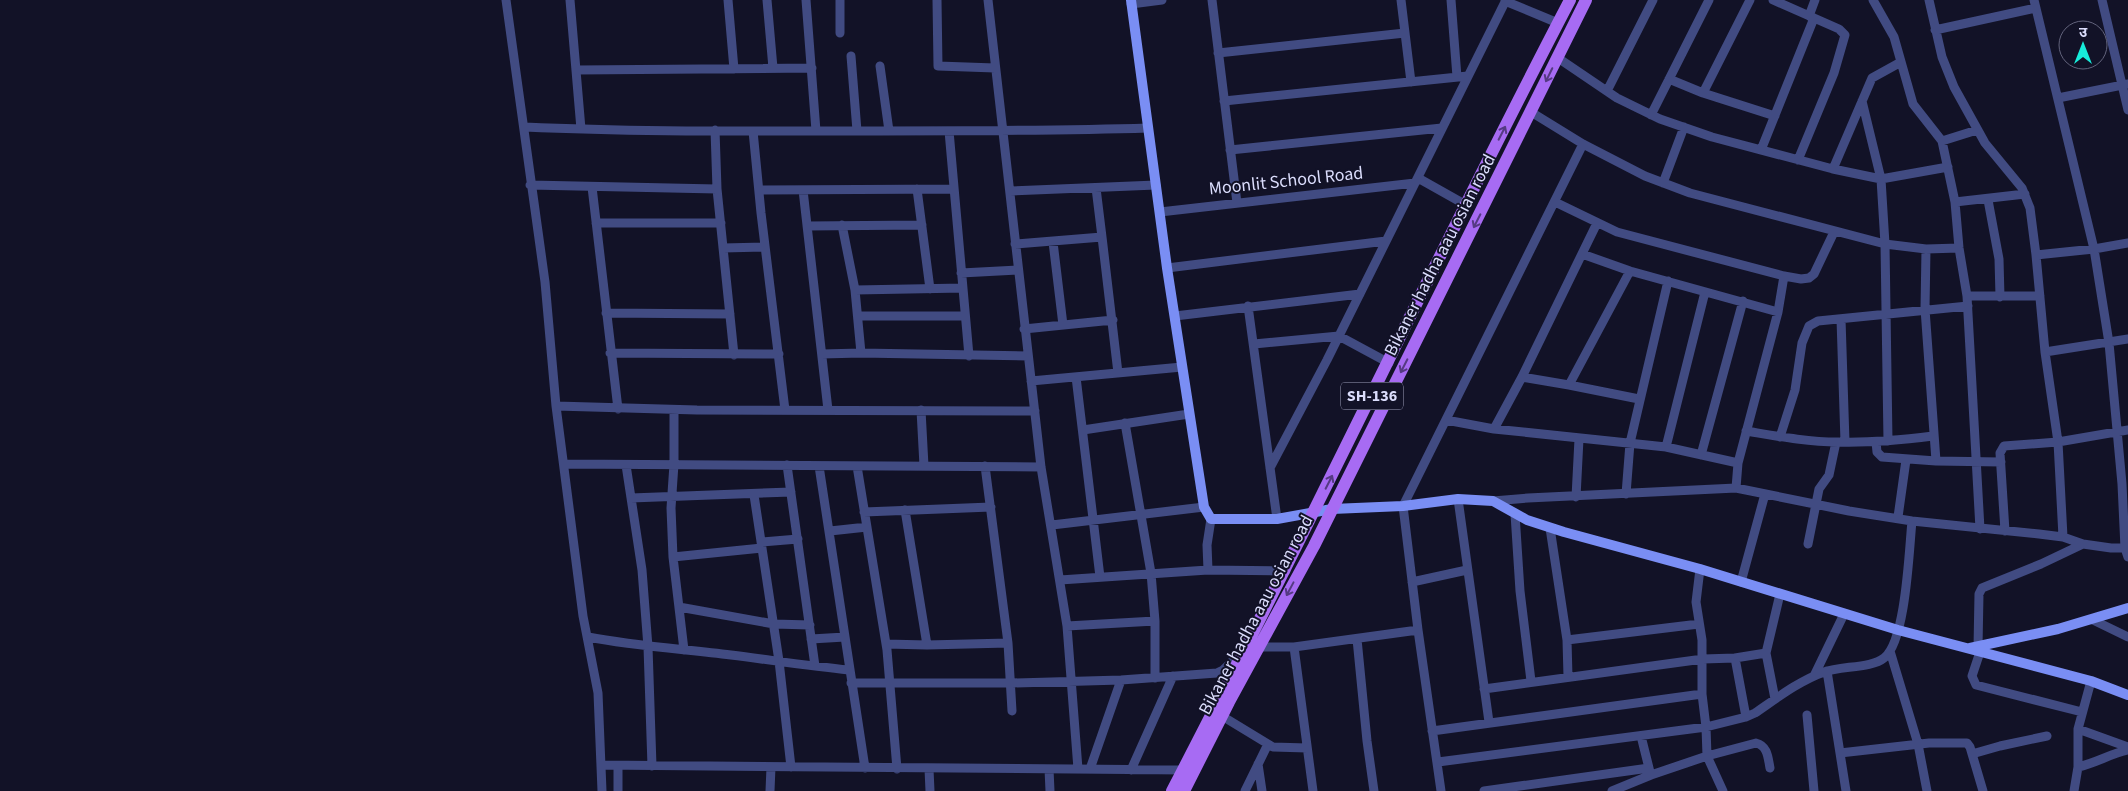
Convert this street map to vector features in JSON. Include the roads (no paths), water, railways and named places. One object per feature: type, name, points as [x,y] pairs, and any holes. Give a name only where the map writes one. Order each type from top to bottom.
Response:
[{"type":"main road","name":"Bikaner hadha aau osian road","points":[[1184,791],[1188,770],[1246,649],[1389,363],[1442,249],[1570,0]]},
{"type":"main road","name":"Bikaner hadha aau osian road","points":[[1172,791],[1188,770],[1222,716],[1332,509],[1586,0]]},
{"type":"street","points":[[506,0],[525,127],[530,185],[545,282],[556,406],[583,616],[593,638],[598,693],[610,766],[618,791]]},
{"type":"street","points":[[570,0],[581,129]]},
{"type":"street","points":[[728,0],[734,68]]},
{"type":"street","points":[[767,0],[774,68]]},
{"type":"street","points":[[806,0],[816,131]]},
{"type":"street","points":[[840,0],[840,32]]},
{"type":"street","points":[[937,0],[938,66],[995,68]]},
{"type":"street","points":[[988,0],[1041,467],[1067,626],[1078,769]]},
{"type":"street","points":[[1162,0],[1131,2],[1189,414],[1204,507],[1211,519],[1207,545],[1208,570]]},
{"type":"street","points":[[1212,0],[1237,203]]},
{"type":"street","points":[[1401,0],[1411,82]]},
{"type":"street","points":[[1451,0],[1457,77]]},
{"type":"street","points":[[1607,91],[1653,0]]},
{"type":"street","points":[[1651,115],[1709,0]]},
{"type":"street","points":[[1703,92],[1750,0]]},
{"type":"street","points":[[1773,0],[1839,29],[1845,35],[1834,73],[1798,160]]},
{"type":"street","points":[[1761,150],[1812,17],[1815,0]]},
{"type":"street","points":[[1873,0],[1894,36],[1913,104],[1942,141],[1948,167],[1955,202],[1959,248],[1968,306],[1980,529]]},
{"type":"street","points":[[1929,0],[1942,57],[1954,87],[1977,130],[2025,194],[2030,208],[2045,352],[2058,442],[2063,537]]},
{"type":"street","points":[[2102,0],[2125,85],[2128,110]]},
{"type":"street","points":[[1270,468],[1339,336],[1506,1],[1558,23]]},
{"type":"street","points":[[1211,519],[1277,519],[1332,509],[1403,506],[1458,499],[1493,501],[1736,488],[1912,521],[2063,537],[2083,544],[2127,551],[2109,343],[2094,249],[2035,4],[1935,30]]},
{"type":"street","points":[[1218,53],[1405,32]]},
{"type":"street","points":[[851,56],[857,131]]},
{"type":"street","points":[[1558,58],[1607,91],[1651,115],[1712,137],[1832,169],[1881,179],[1948,167]]},
{"type":"street","points":[[1832,169],[1872,78],[1901,62]]},
{"type":"street","points":[[880,66],[888,131]]},
{"type":"street","points":[[577,70],[812,68]]},
{"type":"street","points":[[1224,101],[1468,76]]},
{"type":"street","points":[[1669,79],[1775,116]]},
{"type":"street","points":[[2058,98],[2125,85]]},
{"type":"street","points":[[1862,101],[1881,179],[1887,313],[1888,441]]},
{"type":"street","points":[[1531,112],[1583,144],[1645,176],[1690,193],[1885,244],[1926,249],[1959,248]]},
{"type":"street","points":[[525,127],[753,131],[1003,131],[1148,128]]},
{"type":"street","points":[[1663,183],[1684,127]]},
{"type":"street","points":[[1230,150],[1442,128]]},
{"type":"street","points":[[715,130],[717,189],[734,355]]},
{"type":"street","points":[[1942,141],[1977,130]]},
{"type":"street","points":[[753,131],[765,247],[786,410]]},
{"type":"street","points":[[949,131],[969,356]]},
{"type":"street","points":[[1441,791],[1418,630],[1403,506],[1583,144]]},
{"type":"street","points":[[1416,180],[1466,205]]},
{"type":"street","name":"Moonlit School Road","points":[[1160,212],[1416,180]]},
{"type":"street","points":[[530,185],[717,189]]},
{"type":"street","points":[[1010,191],[1156,185]]},
{"type":"street","points":[[592,187],[618,409]]},
{"type":"street","points":[[759,190],[954,188]]},
{"type":"street","points":[[1096,188],[1118,373]]},
{"type":"street","points":[[918,189],[930,289]]},
{"type":"street","points":[[802,190],[828,410]]},
{"type":"street","points":[[1955,202],[1988,200],[2025,194]]},
{"type":"street","points":[[1988,200],[1999,259],[2000,297]]},
{"type":"street","points":[[1554,202],[1617,232],[1801,279],[1809,278],[1814,274],[1834,232]]},
{"type":"street","points":[[596,223],[721,223]]},
{"type":"street","points":[[1494,429],[1522,377],[1597,223]]},
{"type":"street","points":[[842,225],[855,290],[861,353]]},
{"type":"street","points":[[807,226],[922,225]]},
{"type":"street","points":[[1015,244],[1102,237]]},
{"type":"street","points":[[1167,268],[1386,241]]},
{"type":"street","points":[[1053,242],[1063,325]]},
{"type":"street","points":[[2036,255],[2094,249],[2128,243]]},
{"type":"street","points":[[723,248],[765,247]]},
{"type":"street","points":[[1926,249],[1925,309],[1936,461]]},
{"type":"street","points":[[1582,254],[1630,271],[1778,312]]},
{"type":"street","points":[[961,272],[1018,270]]},
{"type":"street","points":[[1569,384],[1630,271]]},
{"type":"street","points":[[1736,488],[1738,463],[1778,312],[1784,276]]},
{"type":"street","points":[[1626,494],[1630,444],[1668,281]]},
{"type":"street","points":[[855,290],[963,288]]},
{"type":"street","points":[[1666,447],[1706,292]]},
{"type":"street","points":[[1175,316],[1360,294]]},
{"type":"street","points":[[1967,296],[2040,296]]},
{"type":"street","points":[[1701,455],[1742,301]]},
{"type":"street","points":[[1248,306],[1277,519]]},
{"type":"street","points":[[1780,437],[1795,390],[1802,343],[1809,326],[1818,321],[1968,306]]},
{"type":"street","points":[[606,313],[730,314]]},
{"type":"street","points":[[858,316],[965,316]]},
{"type":"street","points":[[1808,544],[1819,489],[1829,475],[1841,442],[1841,319]]},
{"type":"street","points":[[1024,329],[1113,320]]},
{"type":"street","points":[[1254,344],[1339,336],[1389,363]]},
{"type":"street","points":[[2045,352],[2128,339]]},
{"type":"street","points":[[610,353],[779,354]]},
{"type":"street","points":[[822,354],[1028,356]]},
{"type":"street","points":[[1031,381],[1182,367]]},
{"type":"street","points":[[1076,377],[1100,577]]},
{"type":"street","points":[[1522,377],[1569,384],[1639,399]]},
{"type":"street","points":[[556,406],[674,410],[1035,411]]},
{"type":"street","points":[[674,410],[674,464],[671,498],[673,557],[684,650]]},
{"type":"street","points":[[921,410],[924,466]]},
{"type":"street","points":[[1083,430],[1189,414]]},
{"type":"street","points":[[1446,420],[1494,429],[1666,447],[1738,463]]},
{"type":"street","points":[[1125,423],[1151,573],[1155,621],[1155,678]]},
{"type":"street","points":[[2004,531],[2000,453],[2004,446],[2058,442],[2128,430]]},
{"type":"street","points":[[1746,431],[1780,437],[1841,442],[1876,442],[1933,436]]},
{"type":"street","points":[[1576,497],[1579,439]]},
{"type":"street","points":[[1876,442],[1877,452],[1882,457],[1906,460],[2001,462]]},
{"type":"street","points":[[1898,517],[1906,460]]},
{"type":"street","points":[[564,464],[1041,467]]},
{"type":"street","points":[[626,464],[642,570],[648,647],[652,766]]},
{"type":"street","points":[[787,465],[815,666]]},
{"type":"street","points":[[819,466],[865,768]]},
{"type":"street","points":[[857,466],[886,644],[897,769]]},
{"type":"street","points":[[985,466],[1008,642],[1012,683],[1012,711]]},
{"type":"street","points":[[631,498],[754,495],[791,492]]},
{"type":"street","points":[[1742,582],[1765,494]]},
{"type":"street","points":[[754,495],[780,661],[791,767]]},
{"type":"street","points":[[1458,499],[1489,722]]},
{"type":"street","points":[[1493,501],[1515,514],[1550,528],[1700,569],[1898,630],[1976,649],[2091,681],[2128,696]]},
{"type":"street","points":[[864,512],[991,507]]},
{"type":"street","points":[[1052,525],[1204,507]]},
{"type":"street","points":[[905,510],[927,645]]},
{"type":"street","points":[[1515,514],[1520,591],[1531,681]]},
{"type":"street","points":[[1438,762],[1706,727],[1746,717],[1814,676],[1827,671],[1842,667],[1877,663],[1885,658],[1890,651],[1898,630],[1906,586],[1912,521]]},
{"type":"street","points":[[830,531],[867,528]]},
{"type":"street","points":[[1550,528],[1568,640],[1568,677]]},
{"type":"street","points":[[673,557],[798,539]]},
{"type":"street","points":[[2082,712],[1976,685],[1972,676],[1976,649],[1979,594],[1982,588],[2042,564],[2083,544]]},
{"type":"street","points":[[1700,569],[1696,602],[1703,659],[1702,694],[1707,756],[1723,791]]},
{"type":"street","points":[[1060,580],[1208,570],[1286,570]]},
{"type":"street","points":[[1412,582],[1468,570]]},
{"type":"street","points":[[1775,700],[1766,653],[1780,594]]},
{"type":"street","points":[[679,606],[774,624],[810,625]]},
{"type":"street","points":[[1976,649],[2126,611]]},
{"type":"street","points":[[1814,676],[1844,614]]},
{"type":"street","points":[[2093,620],[2128,637]]},
{"type":"street","points":[[1067,626],[1155,621]]},
{"type":"street","points":[[1568,640],[1699,624]]},
{"type":"street","points":[[1259,647],[1294,647],[1418,630]]},
{"type":"street","points":[[811,639],[845,637]]},
{"type":"street","points":[[593,638],[648,647],[849,670]]},
{"type":"street","points":[[1357,639],[1374,791]]},
{"type":"street","points":[[886,644],[927,645],[1008,642]]},
{"type":"street","points":[[1294,647],[1313,791]]},
{"type":"street","points":[[851,683],[1012,683],[1120,680],[1217,673],[1223,670],[1246,649]]},
{"type":"street","points":[[1890,651],[1918,744],[1928,791]]},
{"type":"street","points":[[1484,689],[1531,681],[1703,659],[1735,658],[1766,653]]},
{"type":"street","points":[[1735,658],[1746,717]]},
{"type":"street","points":[[1827,671],[1846,791]]},
{"type":"street","points":[[1131,770],[1173,676]]},
{"type":"street","points":[[1090,769],[1120,680]]},
{"type":"street","points":[[2074,791],[2078,767],[2078,729],[2091,681]]},
{"type":"street","points":[[1432,730],[1702,694]]},
{"type":"street","points":[[1807,715],[1814,791]]},
{"type":"street","points":[[1222,716],[1273,747],[1307,748]]},
{"type":"street","points":[[2078,729],[2128,748]]},
{"type":"street","points":[[1641,736],[1650,772]]},
{"type":"street","points":[[1972,754],[2046,736]]},
{"type":"street","points":[[1840,753],[1918,744],[1967,742],[1983,791]]},
{"type":"street","points":[[1484,791],[1650,772],[1756,743],[1766,748],[1770,768]]},
{"type":"street","points":[[1245,791],[1268,744]]},
{"type":"street","points":[[2078,767],[2097,762],[2111,753],[2128,748]]},
{"type":"street","points":[[1258,763],[1262,791]]},
{"type":"street","points":[[610,766],[1188,770]]},
{"type":"street","points":[[602,791],[610,766]]},
{"type":"street","points":[[770,791],[771,767]]},
{"type":"street","points":[[929,769],[930,791]]},
{"type":"street","points":[[1049,769],[1050,791]]},
{"type":"street","points":[[1612,791],[1622,789],[1650,772]]}]
